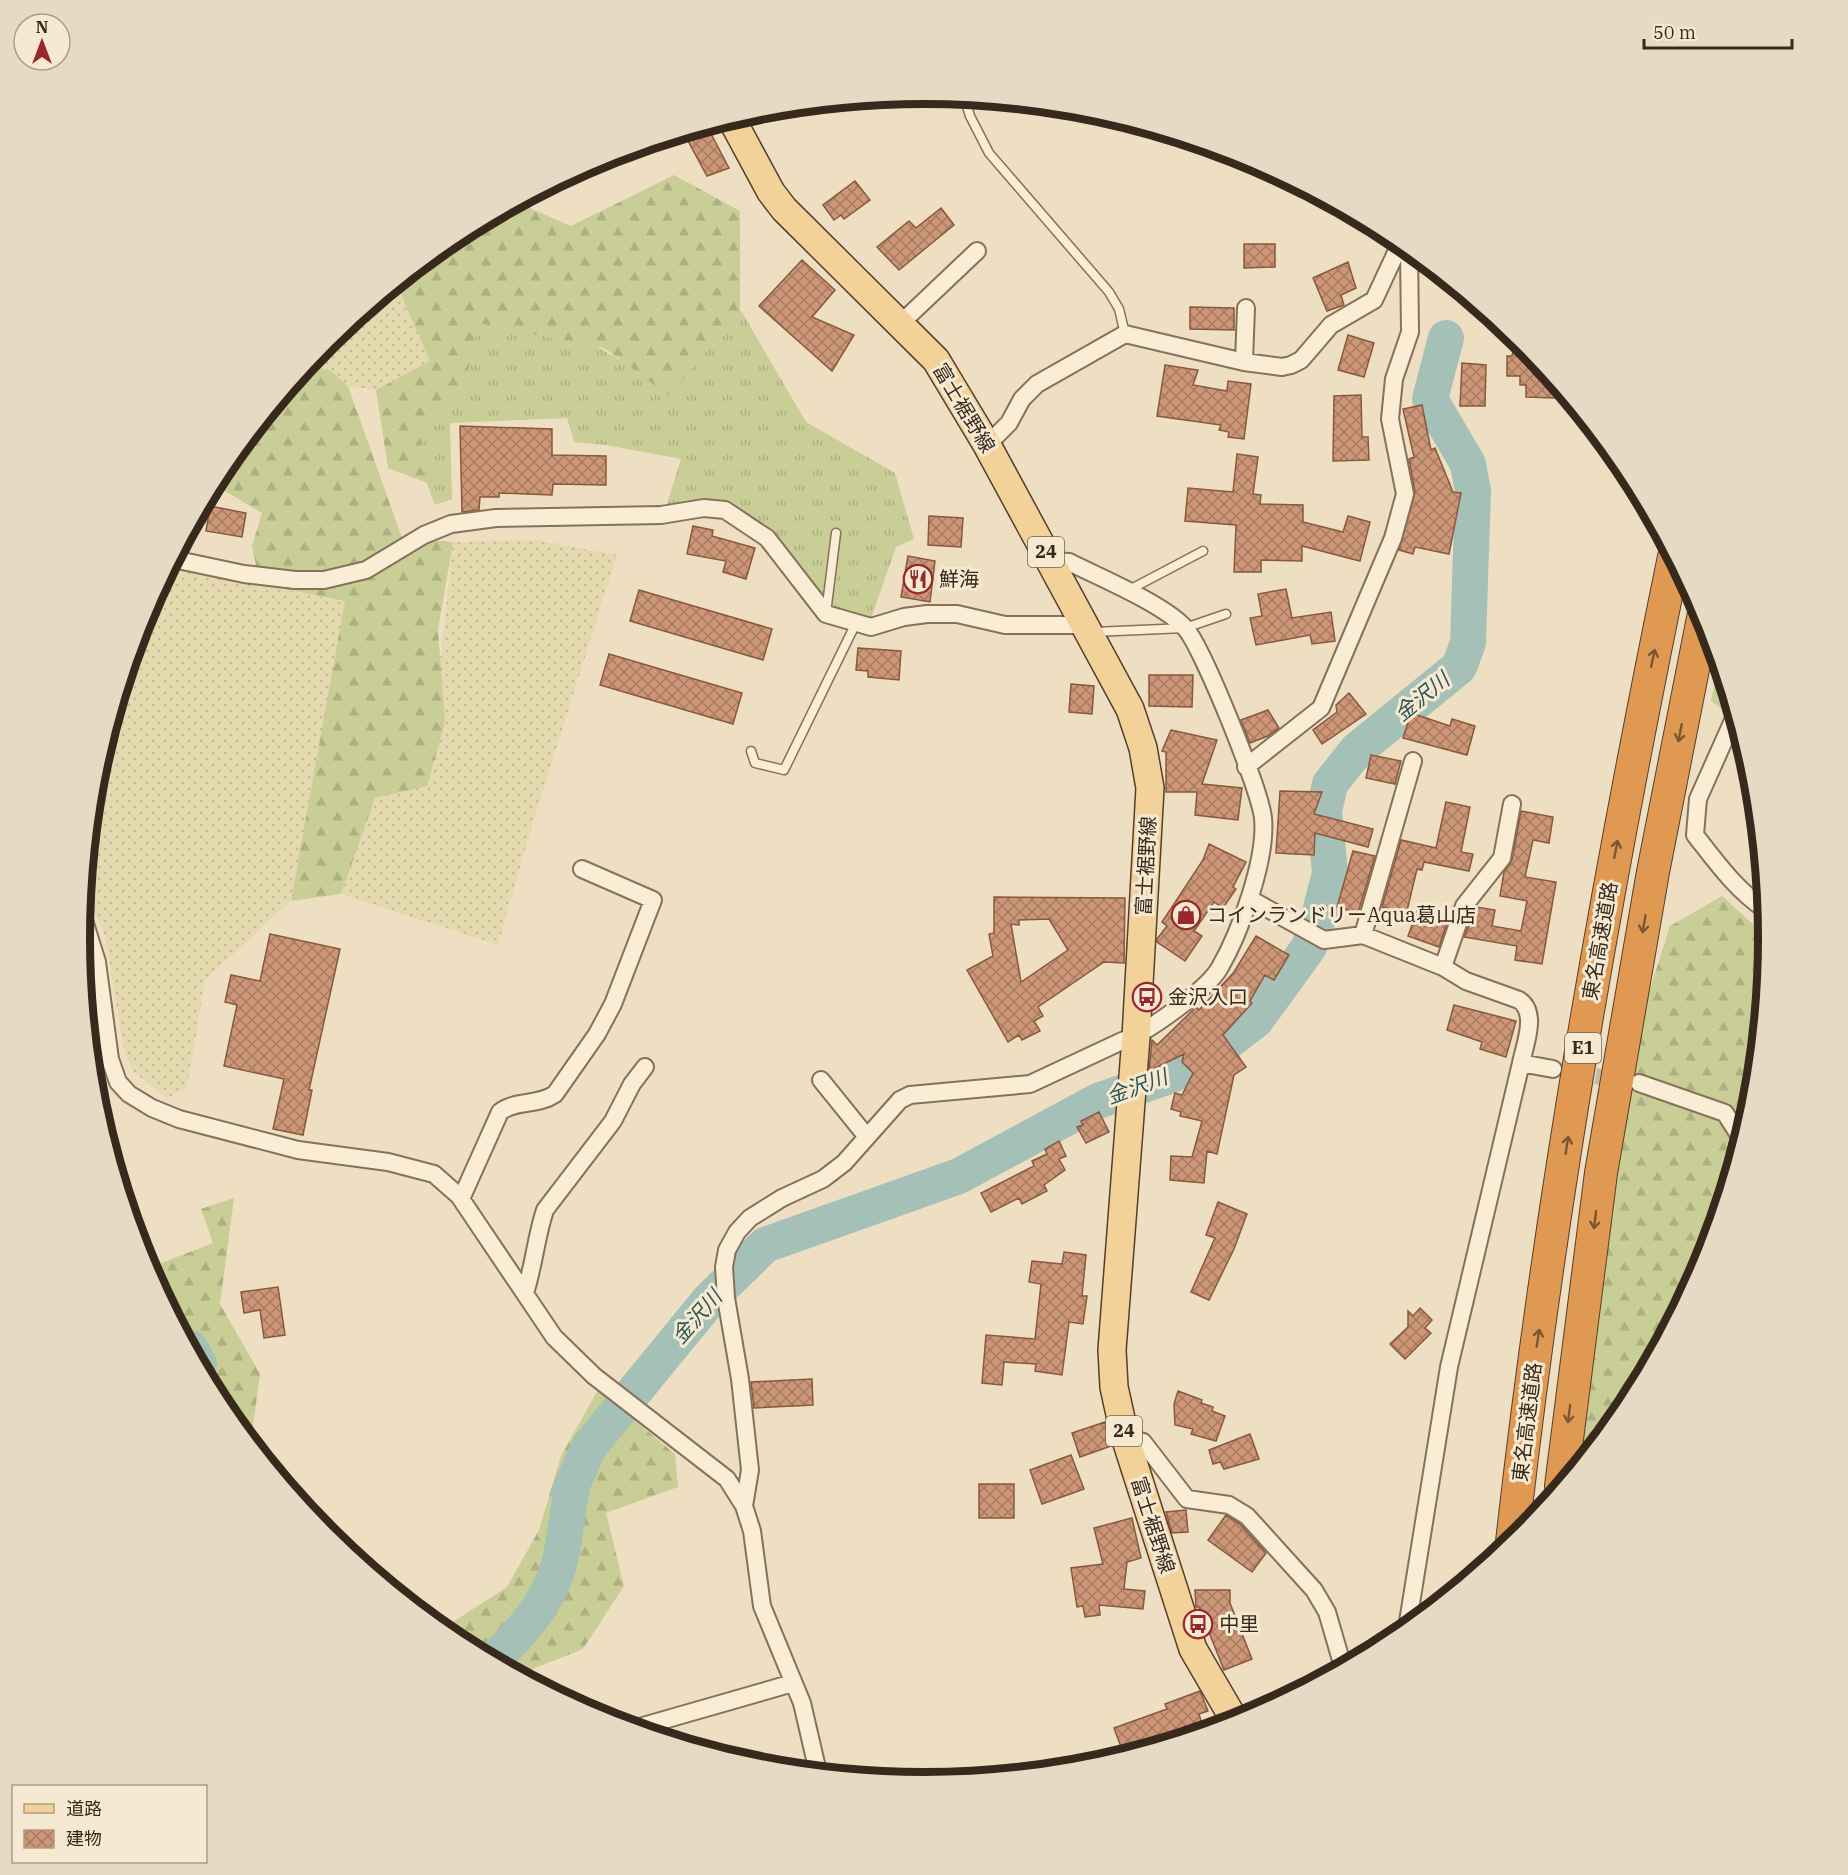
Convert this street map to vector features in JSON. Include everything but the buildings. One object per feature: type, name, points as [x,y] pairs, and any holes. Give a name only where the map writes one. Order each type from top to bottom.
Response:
[{"type":"highway","name":"東名高速道路","points":[[1514,1527],[1530,1391],[1603,923],[1672,569]]},
{"type":"highway","name":"東名高速道路","points":[[1563,1473],[1601,1173],[1653,872],[1700,632]]},
{"type":"main road","name":"富士裾野線","points":[[735,126],[771,192],[784,209],[936,360],[987,445],[1131,709],[1143,748],[1150,788],[1136,1037],[1112,1350],[1114,1387],[1125,1437],[1193,1649],[1230,1713]]},
{"type":"street","points":[[900,324],[977,251]]},
{"type":"street","points":[[987,445],[1009,423],[1022,399],[1037,384],[1125,334],[1244,362],[1282,367],[1301,360],[1331,325],[1374,300],[1397,251]]},
{"type":"street","points":[[1246,767],[1321,708],[1393,538],[1405,494],[1390,419],[1394,379],[1410,332],[1409,260]]},
{"type":"street","points":[[1244,362],[1246,308]]},
{"type":"street","points":[[180,561],[244,574],[296,580],[324,580],[366,570],[424,535],[451,524],[496,518],[661,515],[704,508],[725,510],[767,538],[826,614],[871,627],[903,617],[957,614],[1005,625],[1088,629]]},
{"type":"street","points":[[744,1506],[750,1470],[740,1379],[726,1298],[724,1267],[727,1250],[737,1232],[750,1218],[782,1198],[823,1179],[844,1162],[900,1100],[910,1095],[1030,1084],[1122,1041],[1136,1037],[1178,1007],[1218,970],[1250,899],[1262,851],[1263,817],[1246,767],[1198,648],[1185,628],[1162,611],[1069,562],[1051,561]]},
{"type":"street","points":[[1731,725],[1698,799],[1695,835],[1727,877],[1757,904]]},
{"type":"street","points":[[1363,935],[1413,760]]},
{"type":"street","points":[[1443,968],[1464,906],[1502,858],[1512,804]]},
{"type":"street","points":[[461,1199],[500,1112],[506,1107],[546,1100],[555,1094],[597,1034],[613,1004],[653,900],[582,869]]},
{"type":"street","points":[[1250,899],[1324,940],[1363,935],[1443,968],[1466,981],[1527,1005],[1530,1013],[1521,1063],[1449,1367],[1409,1615]]},
{"type":"street","points":[[90,938],[98,962],[110,1059],[118,1082],[129,1094],[152,1108],[298,1150],[413,1167],[434,1174],[461,1199],[554,1337],[594,1376],[727,1479],[744,1506],[752,1531],[762,1606],[802,1703],[816,1764]]},
{"type":"street","points":[[1521,1063],[1553,1069]]},
{"type":"street","points":[[525,1293],[545,1210],[613,1121],[632,1084],[645,1067]]},
{"type":"street","points":[[821,1080],[867,1137]]},
{"type":"street","points":[[1640,1083],[1725,1113],[1736,1129]]},
{"type":"street","points":[[1125,1437],[1143,1442],[1186,1499],[1228,1505],[1247,1516],[1314,1590],[1327,1612],[1341,1660]]},
{"type":"street","points":[[649,1724],[793,1683]]},
{"type":"lane","points":[[966,105],[988,153],[1109,292],[1119,309],[1125,334]]},
{"type":"lane","points":[[826,614],[836,534]]},
{"type":"lane","points":[[1126,591],[1203,551]]},
{"type":"lane","points":[[1088,629],[1185,628],[1226,614]]},
{"type":"lane","points":[[751,751],[755,763],[784,770],[856,623]]},
{"type":"shaded area","points":[[399,290],[430,361],[376,390],[348,386],[330,370],[316,368],[374,310]]},
{"type":"shaded area","points":[[535,540],[617,555],[533,822],[498,945],[341,894],[375,798],[427,785],[453,542]]},
{"type":"shaded area","points":[[176,569],[346,601],[291,901],[205,980],[187,1088],[167,1098],[133,1071],[124,1050],[105,936],[91,904],[97,829],[106,775],[118,722],[134,669],[153,618]]},
{"type":"green space","points":[[674,175],[740,211],[740,309],[670,396],[604,348],[478,323],[464,392],[419,431],[427,483],[388,468],[376,390],[430,361],[399,290],[461,244],[525,206],[571,226]]},
{"type":"green space","points":[[740,309],[806,422],[895,473],[914,539],[896,547],[870,621],[832,609],[731,503],[667,504],[681,459],[606,445],[574,442],[567,418],[450,423],[452,499],[435,505],[407,430],[464,392],[478,323],[596,346],[666,387],[666,383]]},
{"type":"green space","points":[[316,368],[330,370],[348,386],[402,538],[453,542],[438,630],[445,722],[427,786],[375,798],[341,894],[291,901],[345,601],[260,584],[252,546],[262,513],[225,491],[220,491],[231,474],[262,430],[297,388]]},
{"type":"green space","points":[[1716,676],[1727,713],[1711,701]]},
{"type":"green space","points":[[1722,896],[1758,929],[1756,992],[1751,1046],[1742,1100],[1730,1153],[1695,1257],[1646,1355],[1617,1401],[1576,1457],[1627,1062],[1670,926]]},
{"type":"green space","points":[[234,1198],[220,1304],[260,1374],[252,1431],[202,1354],[157,1265],[213,1243],[201,1209]]},
{"type":"green space","points":[[598,1390],[675,1454],[678,1487],[606,1513],[624,1586],[583,1649],[528,1671],[450,1624],[507,1587],[539,1530],[561,1456]]},
{"type":"waterway","name":"金沢川","points":[[498,1655],[531,1619],[552,1584],[562,1552],[571,1494],[569,1492],[589,1447],[710,1299],[765,1245],[959,1176],[1098,1101],[1172,1075],[1225,1044],[1256,1020],[1309,947],[1330,873],[1324,811],[1330,784],[1357,750],[1459,667],[1468,643],[1473,491],[1468,464],[1430,399],[1446,338]]},
{"type":"tunnel","points":[[1572,1072],[1624,1081]]},
{"type":"place","name":"鮮海","points":[[918,579]]},
{"type":"place","name":"コインランドリーAqua葛山店","points":[[1186,915]]},
{"type":"place","name":"金沢入口","points":[[1147,997]]},
{"type":"place","name":"中里","points":[[1198,1624]]}]
